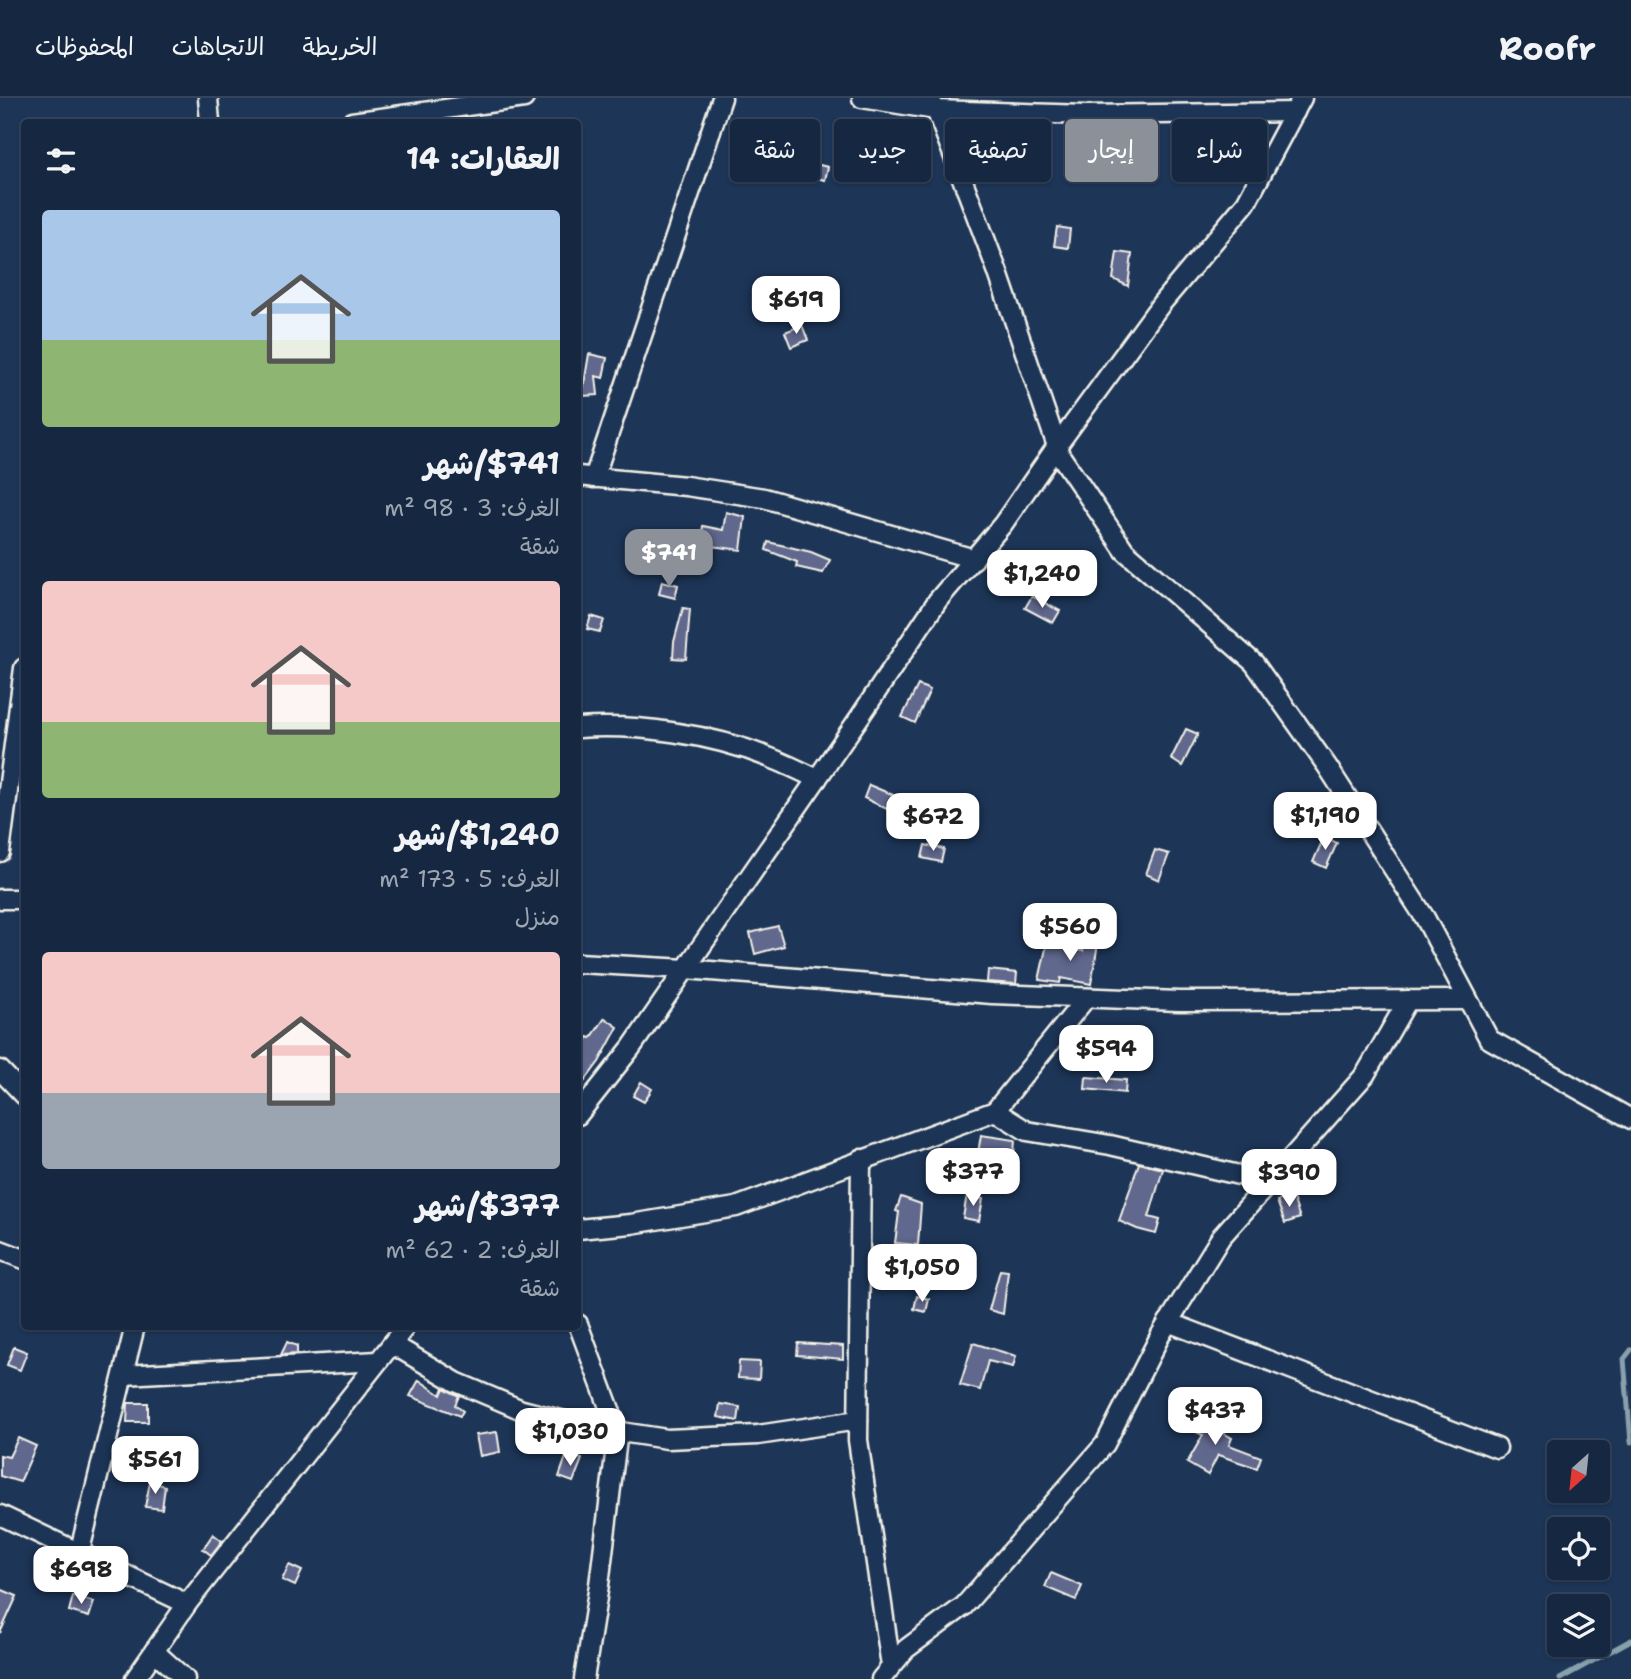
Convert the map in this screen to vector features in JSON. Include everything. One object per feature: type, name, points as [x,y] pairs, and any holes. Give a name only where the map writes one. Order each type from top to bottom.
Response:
[{"type":"street","points":[[208,98],[210,119]]},
{"type":"street","points":[[374,119],[524,98]]},
{"type":"street","points":[[722,98],[586,477],[687,486],[764,498],[974,559]]},
{"type":"street","points":[[862,98],[1086,115],[1299,105]]},
{"type":"street","points":[[933,104],[997,270],[1060,455],[1125,551],[1254,663],[1327,766],[1425,918],[1489,1040],[1631,1119]]},
{"type":"street","points":[[581,1109],[631,1048],[938,600],[1003,524],[1161,304],[1246,203],[1299,105]]},
{"type":"street","points":[[0,852],[21,691]]},
{"type":"street","points":[[581,728],[611,726],[685,733],[766,756],[817,779]]},
{"type":"street","points":[[0,899],[21,899]]},
{"type":"street","points":[[581,962],[951,991],[1086,998],[1179,1001],[1468,1000]]},
{"type":"street","points":[[581,1229],[631,1224],[736,1207],[995,1111],[1086,998]]},
{"type":"street","points":[[886,1673],[906,1648],[964,1606],[1105,1444],[1168,1322],[1221,1237],[1365,1075],[1408,1000]]},
{"type":"street","points":[[0,1070],[21,1092]]},
{"type":"street","points":[[995,1111],[1027,1131],[1110,1145],[1269,1182]]},
{"type":"street","points":[[861,1159],[858,1440],[886,1673]]},
{"type":"street","points":[[0,1250],[21,1258]]},
{"type":"street","points":[[1168,1322],[1497,1448]]},
{"type":"street","points":[[79,1554],[134,1330]]},
{"type":"street","points":[[580,1330],[618,1431],[600,1585],[584,1679]]},
{"type":"street","points":[[135,1679],[187,1604],[378,1362],[396,1333],[456,1382],[522,1410],[588,1427],[667,1438],[758,1435],[858,1420]]},
{"type":"street","points":[[124,1375],[378,1362]]},
{"type":"street","points":[[0,1515],[187,1604]]},
{"type":"street","points":[[154,1651],[185,1679]]},
{"type":"building","points":[[820,165],[828,167],[825,180],[820,179]]},
{"type":"building","points":[[1057,227],[1070,229],[1068,248],[1054,246]]},
{"type":"building","points":[[1117,252],[1132,254],[1128,286],[1113,279]]},
{"type":"building","points":[[802,325],[808,340],[791,347],[785,332]]},
{"type":"building","points":[[589,354],[607,358],[603,378],[596,376],[598,395],[582,396]]},
{"type":"building","points":[[726,512],[745,517],[741,550],[711,546],[711,550],[696,548],[696,556],[679,555],[681,531],[702,533],[703,526],[723,530]]},
{"type":"building","points":[[768,542],[811,552],[830,560],[823,573],[796,567],[797,562],[766,550]]},
{"type":"building","points":[[662,581],[678,585],[675,598],[659,594]]},
{"type":"building","points":[[1032,596],[1060,611],[1053,623],[1025,608]]},
{"type":"building","points":[[683,608],[690,609],[686,659],[673,658],[674,642]]},
{"type":"building","points":[[591,616],[604,620],[600,632],[587,629]]},
{"type":"building","points":[[918,685],[930,690],[915,723],[902,717]]},
{"type":"building","points":[[1186,729],[1198,734],[1182,766],[1171,759]]},
{"type":"building","points":[[869,785],[898,797],[891,811],[864,798]]},
{"type":"building","points":[[911,808],[930,817],[924,829],[906,820]]},
{"type":"building","points":[[1324,837],[1337,843],[1326,868],[1313,862]]},
{"type":"building","points":[[925,845],[944,849],[941,862],[922,858]]},
{"type":"building","points":[[1155,850],[1169,854],[1159,880],[1146,874]]},
{"type":"building","points":[[778,926],[784,946],[755,954],[750,933]]},
{"type":"building","points":[[1086,935],[1099,938],[1091,984],[1061,978],[1060,983],[1039,980],[1047,944],[1083,951]]},
{"type":"building","points":[[988,970],[1017,973],[1016,984],[987,982]]},
{"type":"building","points":[[605,1018],[618,1027],[599,1062],[581,1086],[581,1051],[588,1037],[591,1038]]},
{"type":"building","points":[[1086,1077],[1126,1080],[1125,1093],[1085,1089]]},
{"type":"building","points":[[641,1082],[652,1089],[644,1102],[633,1096]]},
{"type":"building","points":[[981,1135],[1015,1140],[1012,1182],[997,1182],[997,1156],[978,1153]]},
{"type":"building","points":[[1139,1163],[1163,1169],[1149,1217],[1160,1220],[1156,1234],[1119,1221]]},
{"type":"building","points":[[967,1194],[983,1199],[979,1221],[963,1218]]},
{"type":"building","points":[[1292,1195],[1300,1218],[1285,1223],[1277,1201]]},
{"type":"building","points":[[901,1197],[921,1204],[918,1245],[895,1243],[899,1212],[896,1211]]},
{"type":"building","points":[[873,1251],[887,1252],[885,1280],[871,1280]]},
{"type":"building","points":[[1000,1270],[1008,1271],[1003,1314],[989,1310]]},
{"type":"building","points":[[917,1296],[929,1299],[926,1312],[914,1309]]},
{"type":"building","points":[[287,1342],[297,1346],[297,1354],[281,1355]]},
{"type":"building","points":[[798,1343],[843,1346],[843,1359],[797,1355]]},
{"type":"building","points":[[973,1343],[1016,1356],[1013,1367],[988,1361],[980,1390],[960,1385]]},
{"type":"building","points":[[14,1347],[27,1352],[20,1370],[7,1365]]},
{"type":"building","points":[[739,1361],[760,1362],[759,1379],[738,1378]]},
{"type":"building","points":[[419,1380],[441,1395],[444,1388],[459,1396],[455,1405],[463,1411],[460,1416],[410,1396]]},
{"type":"building","points":[[128,1403],[148,1403],[148,1422],[127,1422]]},
{"type":"building","points":[[720,1404],[740,1407],[738,1421],[718,1417]]},
{"type":"building","points":[[1190,1414],[1209,1423],[1207,1428],[1209,1425],[1232,1438],[1229,1445],[1261,1457],[1257,1468],[1218,1455],[1208,1475],[1187,1463],[1203,1435],[1184,1426]]},
{"type":"building","points":[[497,1432],[500,1452],[480,1456],[476,1435]]},
{"type":"building","points":[[18,1438],[36,1446],[20,1482],[0,1476],[0,1455],[9,1457]]},
{"type":"building","points":[[567,1454],[582,1459],[573,1482],[559,1477]]},
{"type":"building","points":[[150,1482],[165,1486],[162,1509],[145,1507]]},
{"type":"building","points":[[213,1534],[222,1541],[211,1555],[203,1549]]},
{"type":"building","points":[[289,1565],[302,1571],[295,1586],[282,1580]]},
{"type":"building","points":[[1051,1573],[1082,1586],[1076,1600],[1045,1587]]},
{"type":"building","points":[[0,1589],[17,1596],[0,1633]]},
{"type":"building","points":[[73,1596],[94,1602],[89,1617],[69,1611]]},
{"type":"waterway","points":[[1631,1350],[1624,1359],[1631,1442]]},
{"type":"waterway","points":[[1560,1679],[1631,1640]]}]
